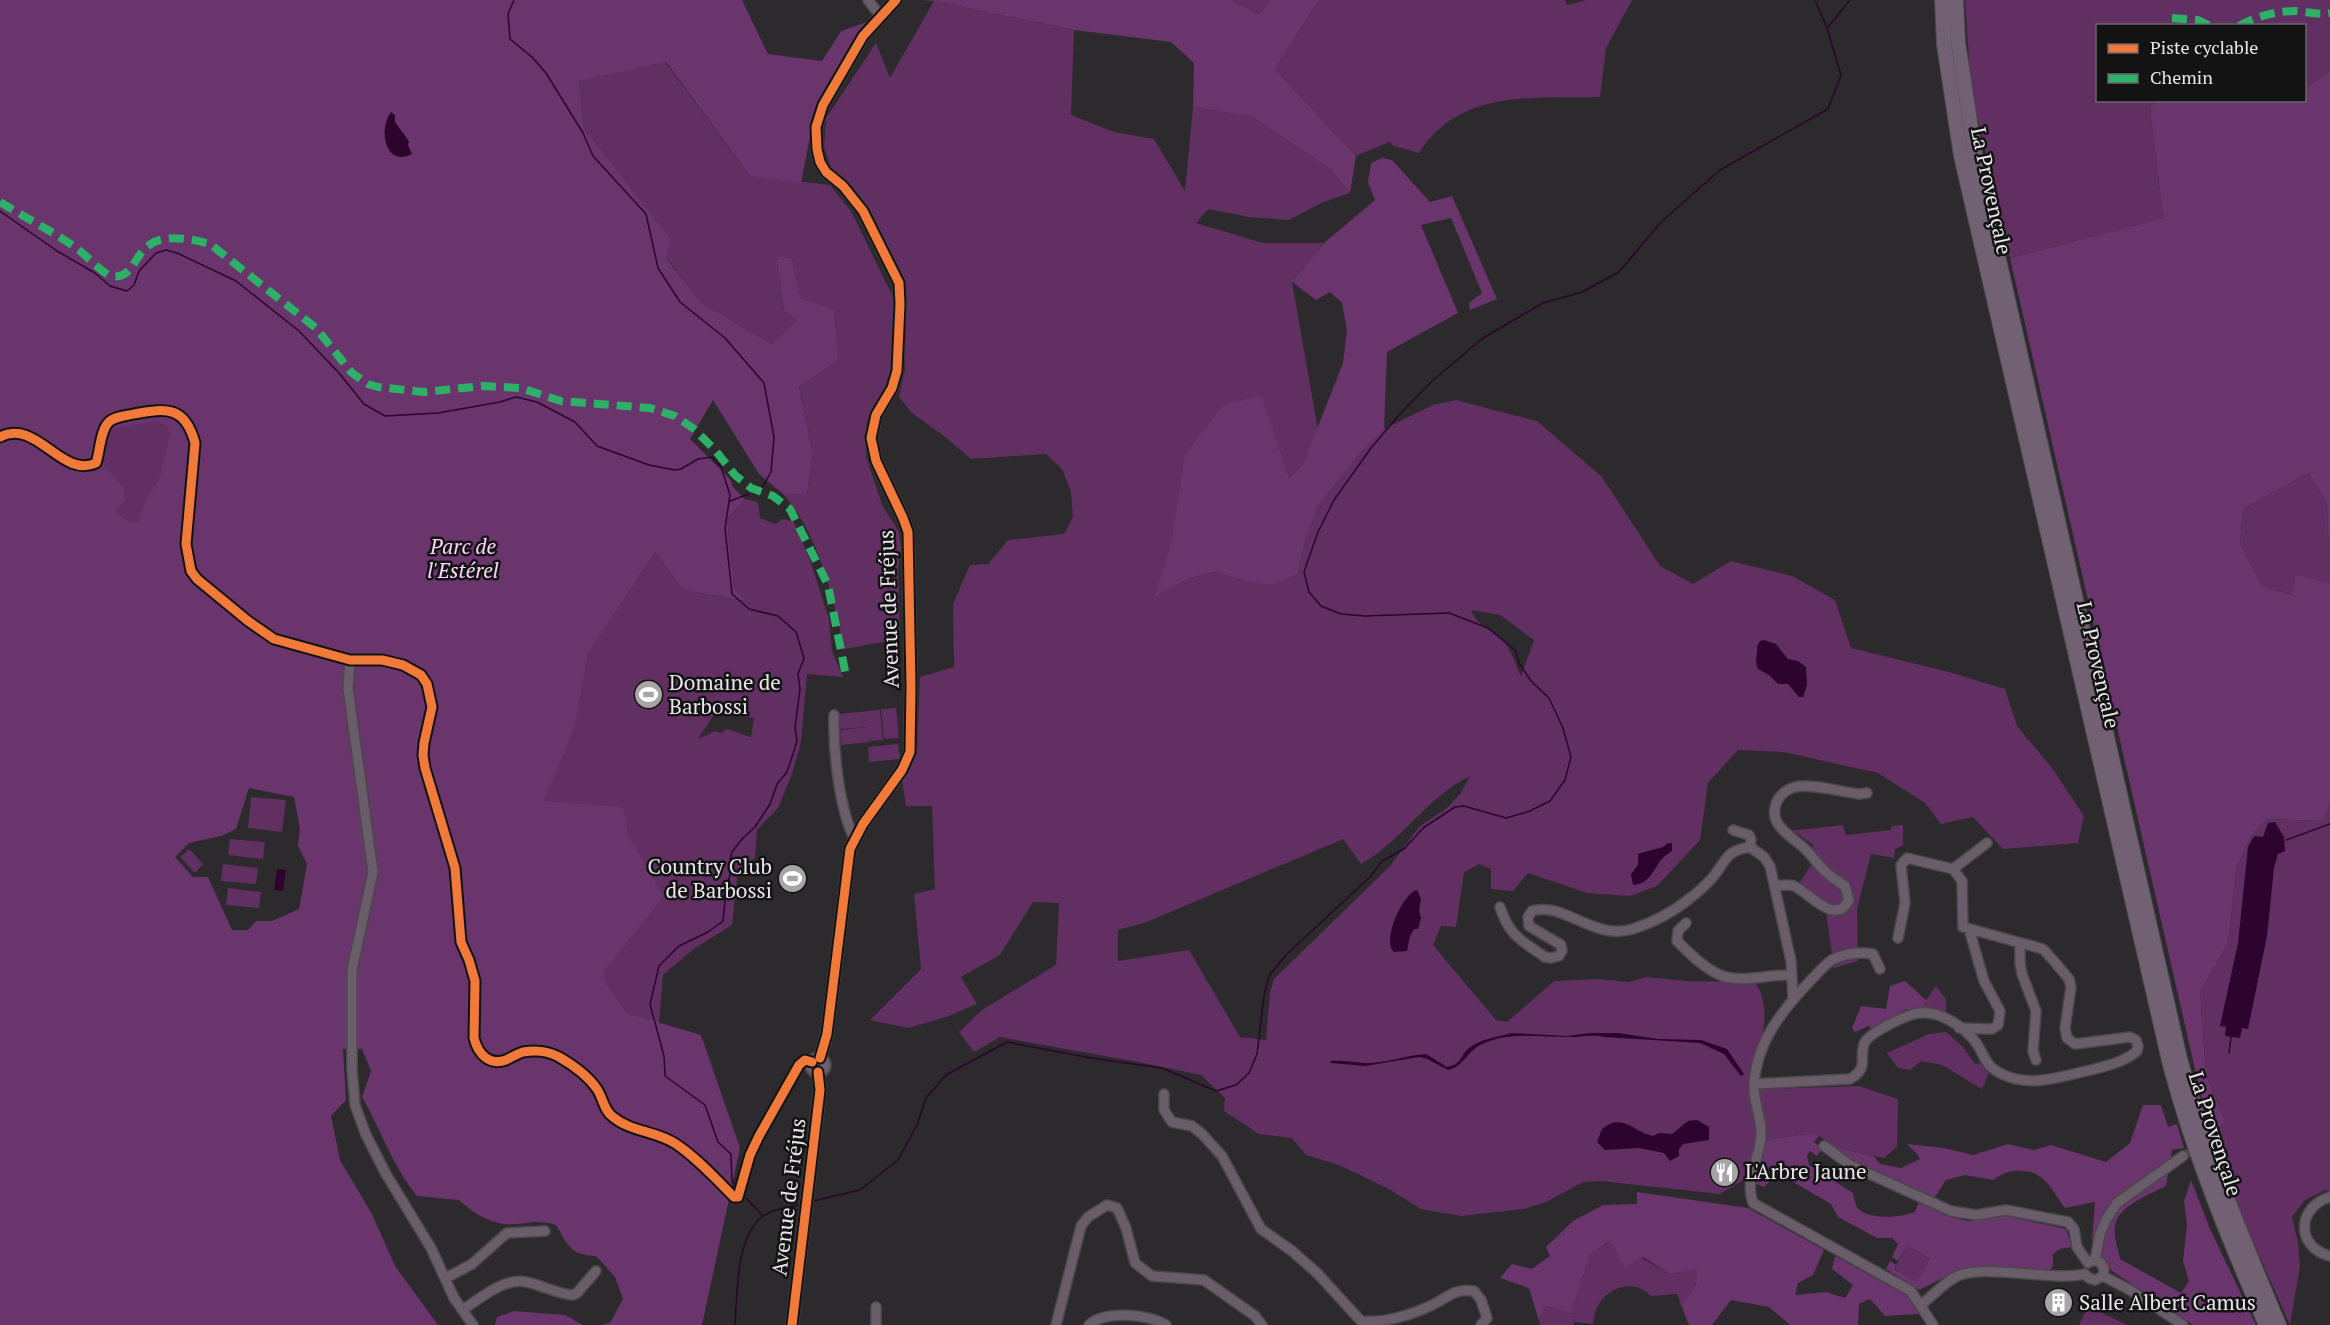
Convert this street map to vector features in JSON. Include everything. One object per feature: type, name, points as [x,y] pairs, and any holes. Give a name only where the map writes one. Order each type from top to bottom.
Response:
[{"type":"highway","name":"La Provençale","points":[[1942,0],[1944,45],[1961,156],[2170,1065],[2186,1125],[2208,1185],[2266,1325]]},
{"type":"highway","name":"La Provençale","points":[[1956,0],[1958,42],[1975,154],[2180,1059],[2198,1121],[2219,1180],[2279,1325]]},
{"type":"main road","name":"Avenue de Fréjus","points":[[792,1325],[820,1090],[818,1072],[813,1070],[827,1034],[847,861],[854,838],[902,770],[910,752],[908,532],[876,461],[871,438],[876,415],[892,388],[897,371],[900,293],[893,267],[863,211],[843,186],[826,172],[820,162],[816,126],[823,105],[857,45],[896,0]]},
{"type":"street","points":[[868,0],[881,17]]},
{"type":"street","points":[[0,437],[7,433],[30,436],[73,464],[86,467],[96,463],[105,428],[113,419],[155,410],[168,410],[184,418],[195,443],[186,544],[191,571],[197,579],[274,639],[350,660],[382,660],[403,665],[421,675],[430,693],[432,707],[423,743],[425,768],[455,868],[461,942],[475,981],[474,1038],[481,1054],[487,1059],[495,1062],[521,1053],[536,1051],[553,1054],[563,1059],[590,1080],[610,1116],[630,1127],[676,1144],[734,1197],[738,1197],[750,1155],[759,1136],[801,1061],[816,1060]]},
{"type":"street","points":[[350,660],[348,688],[373,873],[352,969],[352,1058],[355,1105],[366,1135],[386,1174],[431,1248],[454,1298],[473,1325]]},
{"type":"street","points":[[834,715],[839,781],[854,838]]},
{"type":"street","points":[[1775,886],[1791,885],[1822,907],[1834,911],[1846,906],[1849,900],[1845,886],[1828,876],[1808,851],[1782,831],[1777,825],[1774,809],[1781,795],[1797,786],[1859,794],[1867,792]]},
{"type":"street","points":[[1733,830],[1749,835],[1750,847]]},
{"type":"street","points":[[1953,869],[1987,843]]},
{"type":"street","points":[[1750,847],[1764,857],[1770,866],[1792,975],[1792,1000]]},
{"type":"street","points":[[1500,907],[1506,925],[1513,934],[1545,957],[1551,958],[1558,956],[1562,951],[1561,945],[1529,926],[1528,917],[1532,911],[1540,908],[1557,912],[1594,928],[1608,931],[1629,930],[1661,919],[1690,899],[1713,877],[1731,852],[1750,847]]},
{"type":"street","points":[[1754,1084],[1851,1079],[1858,1074],[1864,1063],[1864,1043],[1869,1037],[1902,1018],[1916,1014],[1942,1017],[1959,1028],[1976,1044],[1988,1066],[2004,1076],[2028,1081],[2053,1079],[2090,1070],[2127,1058],[2137,1051],[2136,1040],[2125,1037],[2075,1044],[2067,1038],[2065,1029],[2071,987],[2068,979],[2043,949],[1963,927],[1962,881],[1953,869],[1907,858],[1901,865],[1905,903],[1898,938]]},
{"type":"street","points":[[1686,923],[1678,931],[1677,941],[1714,972],[1725,977],[1739,979],[1792,975]]},
{"type":"street","points":[[1959,1028],[1992,1029],[1998,1025],[2000,1018],[2000,1011],[1984,981],[1970,930]]},
{"type":"street","points":[[2020,944],[2019,963],[2036,1011],[2033,1052],[2036,1059]]},
{"type":"street","points":[[1880,969],[1873,954],[1851,954],[1835,958],[1792,1000],[1770,1028],[1760,1049],[1754,1084],[1761,1136],[1749,1185],[1754,1203],[1911,1291],[1933,1325]]},
{"type":"street","points":[[1164,1094],[1164,1110],[1173,1122],[1192,1126],[1222,1156],[1261,1229],[1292,1251],[1317,1273],[1360,1321],[1375,1322],[1401,1316],[1431,1306],[1461,1290],[1474,1291],[1481,1300],[1487,1318],[1481,1325]]},
{"type":"street","points":[[1824,1146],[1850,1165],[1951,1211],[1976,1215],[2006,1210],[2068,1222],[2074,1229],[2077,1248],[2091,1262],[2103,1266],[2103,1276]]},
{"type":"street","points":[[2085,1274],[2106,1220],[2116,1203],[2183,1156]]},
{"type":"street","points":[[2330,1197],[2320,1200],[2310,1210],[2305,1219],[2304,1234],[2312,1247],[2330,1256]]},
{"type":"street","points":[[1056,1325],[1081,1226],[1088,1216],[1107,1205],[1117,1208],[1126,1228],[1135,1263],[1152,1276],[1204,1280],[1255,1316],[1262,1325]]},
{"type":"street","points":[[446,1278],[472,1264],[507,1233],[545,1231]]},
{"type":"street","points":[[462,1310],[503,1284],[514,1281],[524,1281],[573,1295],[596,1271]]},
{"type":"street","points":[[1921,1305],[1955,1276],[1968,1273],[1995,1272],[2061,1277],[2085,1274]]},
{"type":"street","points":[[2085,1274],[2095,1280],[2103,1276]]},
{"type":"street","points":[[2103,1276],[2119,1283],[2183,1325]]},
{"type":"street","points":[[876,1306],[876,1325]]},
{"type":"street","points":[[1089,1325],[1095,1319],[1109,1315],[1158,1319],[1166,1325]]},
{"type":"green space","points":[[0,0],[742,0],[768,54],[822,61],[841,31],[867,22],[815,110],[801,183],[750,176],[666,62],[579,81],[584,128],[671,240],[666,258],[701,302],[772,345],[797,320],[784,311],[776,256],[792,258],[801,299],[834,309],[838,360],[799,387],[813,453],[807,494],[783,494],[759,474],[713,400],[690,439],[730,479],[733,487],[745,499],[727,519],[734,587],[745,601],[683,590],[655,552],[588,653],[574,728],[544,801],[623,807],[628,835],[664,897],[604,971],[607,985],[627,1013],[701,1035],[740,1148],[702,1325],[601,1325],[610,1323],[623,1299],[615,1277],[596,1256],[580,1254],[571,1248],[556,1225],[541,1222],[498,1223],[468,1208],[459,1200],[417,1196],[394,1161],[362,1097],[371,1071],[362,1049],[343,1049],[346,1100],[331,1116],[340,1160],[372,1214],[395,1266],[438,1325],[0,1325]],"holes":[[[158,421],[166,425],[170,434],[159,480],[147,498],[138,522],[131,523],[115,512],[125,500],[124,488],[102,463],[110,429]],[[249,788],[294,797],[300,829],[298,846],[307,864],[299,909],[272,921],[256,921],[248,930],[232,930],[208,877],[193,877],[175,857],[189,843],[221,836],[236,829]]]},
{"type":"green space","points":[[922,0],[1232,0],[1259,14],[1271,0],[1319,0],[1275,69],[1356,156],[1350,193],[1331,170],[1252,117],[1193,107],[1194,63],[1171,42],[1074,30]]},
{"type":"green space","points":[[1232,0],[1271,0],[1259,14]]},
{"type":"green space","points":[[1319,0],[1565,0],[1567,5],[1586,0],[1632,0],[1606,48],[1600,97],[1524,98],[1500,101],[1477,107],[1456,117],[1436,132],[1419,153],[1394,146],[1389,142],[1356,156],[1275,69]]},
{"type":"green space","points":[[1965,0],[2330,0],[2330,71],[2307,88],[2306,24],[2096,24],[2096,102],[2156,102],[2150,107],[2163,218],[2010,258],[1971,89]]},
{"type":"green space","points":[[934,1],[1074,30],[1071,115],[1114,132],[1154,139],[1185,191],[1193,107],[1252,117],[1331,170],[1350,193],[1321,203],[1289,220],[1249,217],[1208,209],[1196,223],[1263,243],[1324,243],[1292,282],[1318,430],[1304,462],[1289,478],[1262,397],[1172,539],[1156,595],[1190,578],[1215,572],[1241,580],[1286,578],[1298,574],[1305,542],[1318,506],[1358,454],[1384,429],[1433,405],[1456,400],[1537,421],[1602,477],[1660,566],[1693,584],[1731,561],[1792,576],[1835,600],[1851,648],[1949,672],[2005,689],[2017,726],[2052,768],[2084,816],[2078,843],[2003,849],[1973,817],[1941,824],[1925,803],[1878,773],[1783,752],[1738,750],[1708,783],[1700,840],[1657,886],[1630,896],[1587,893],[1528,873],[1513,891],[1491,889],[1491,869],[1479,864],[1464,872],[1456,927],[1441,926],[1433,945],[1496,1020],[1507,1022],[1554,981],[1598,979],[1629,982],[1647,977],[1687,981],[1755,982],[1764,1005],[1764,1018],[1761,1045],[1751,1084],[1771,1089],[1859,1086],[1898,1099],[1897,1147],[1884,1158],[1843,1149],[1813,1133],[1758,1141],[1750,1176],[1720,1194],[1601,1181],[1583,1182],[1546,1202],[1524,1209],[1461,1216],[1421,1209],[1387,1188],[1339,1165],[1306,1155],[1292,1138],[1259,1134],[1224,1111],[1225,1098],[1201,1075],[1000,1037],[974,1052],[959,1032],[982,1010],[1056,965],[1059,903],[1033,902],[1000,955],[961,977],[977,1004],[946,1017],[908,1028],[870,1020],[921,969],[914,894],[935,889],[932,806],[906,806],[902,780],[917,753],[920,677],[954,667],[953,604],[970,565],[988,564],[1008,540],[1064,534],[1073,517],[1071,492],[1062,469],[1046,454],[971,459],[912,413],[899,397],[905,369],[906,293],[892,257],[871,216],[855,191],[831,168],[824,146],[826,118],[876,43],[890,78]],"holes":[[[1471,610],[1500,615],[1534,640],[1521,676],[1505,643],[1480,623]],[[1470,776],[1461,793],[1447,808],[1419,827],[1390,866],[1274,979],[1270,993],[1266,1040],[1240,1037],[1189,950],[1118,961],[1118,930],[1147,922],[1343,839],[1361,864],[1389,844],[1441,795]]]},
{"type":"green space","points":[[665,62],[750,176],[830,185],[851,211],[894,299],[891,374],[866,424],[866,457],[883,507],[899,532],[901,548],[898,568],[900,639],[844,649],[823,567],[806,528],[783,494],[807,494],[813,453],[799,386],[838,360],[801,299],[792,258],[776,256],[784,311],[797,320],[772,346],[701,302],[666,257],[670,240],[584,128],[579,80]]},
{"type":"green space","points":[[2330,71],[2330,536],[2328,535],[2327,505],[2309,473],[2243,509],[2240,543],[2262,586],[2292,595],[2296,575],[2330,583],[2330,805],[2323,821],[2267,819],[2251,836],[2237,867],[2228,943],[2200,992],[2206,1073],[2225,1122],[2210,1135],[2010,258],[2163,218],[2150,107],[2156,102],[2306,102],[2306,87]]},
{"type":"green space","points":[[1382,158],[1392,160],[1430,202],[1452,196],[1497,299],[1470,310],[1469,303],[1482,293],[1451,218],[1421,225],[1458,313],[1387,352],[1384,429],[1358,455],[1318,506],[1305,542],[1298,574],[1270,585],[1241,580],[1215,572],[1190,578],[1155,596],[1172,539],[1185,454],[1224,404],[1262,396],[1289,478],[1304,462],[1343,363],[1347,330],[1342,303],[1330,292],[1316,300],[1292,282],[1324,243],[1375,200],[1368,182],[1371,163]]},
{"type":"green space","name":"Parc de l'Estérel","points":[[0,203],[636,581],[655,552],[683,590],[744,601],[734,587],[727,519],[745,499],[758,502],[760,518],[775,524],[783,519],[794,522],[811,563],[829,619],[832,651],[843,677],[807,674],[801,742],[792,774],[778,808],[757,830],[755,858],[738,869],[732,925],[695,948],[663,975],[659,1023],[627,1013],[607,985],[604,970],[664,897],[371,872],[194,579],[0,1325]],"holes":[[[715,713],[754,718],[751,737],[727,729],[721,733],[715,731],[698,739]]]},
{"type":"green space","points":[[2309,473],[2327,505],[2328,535],[2330,536],[2330,583],[2297,576],[2293,595],[2262,586],[2240,543],[2243,509]]},
{"type":"green space","points":[[896,708],[899,738],[884,739],[881,709]]},
{"type":"green space","points":[[880,710],[883,740],[871,741],[869,735],[870,742],[841,745],[840,730],[869,727],[840,729],[838,714]]},
{"type":"green space","points":[[898,744],[900,759],[869,762],[868,747]]},
{"type":"green space","points":[[251,797],[286,800],[282,832],[248,828]]},
{"type":"green space","points":[[2330,805],[2330,1192],[2325,1190],[2305,1200],[2292,1217],[2298,1242],[2300,1266],[2290,1325],[2248,1231],[2210,1135],[2225,1122],[2206,1073],[2200,992],[2228,943],[2237,867],[2251,836],[2267,819],[2323,821]]},
{"type":"green space","points":[[1843,825],[1846,835],[1891,830],[1892,826],[1903,825],[1903,845],[1895,849],[1894,858],[1871,854],[1857,909],[1858,961],[1834,968],[1825,905],[1798,885],[1816,858],[1810,849],[1814,846],[1797,833],[1794,835],[1790,831]]},
{"type":"green space","points":[[230,839],[265,842],[263,859],[228,855]]},
{"type":"green space","points":[[189,849],[203,864],[195,873],[180,857]]},
{"type":"green space","points":[[223,864],[258,868],[256,884],[221,881]]},
{"type":"green space","points":[[228,888],[261,892],[259,908],[226,905]]},
{"type":"green space","points":[[1905,981],[1926,1000],[1922,1010],[1907,1009],[1871,1029],[1869,1026],[1855,1032],[1852,1028],[1861,1006],[1886,1009],[1890,986]]},
{"type":"green space","points":[[1936,986],[1946,999],[1946,1015],[1922,1010]]},
{"type":"green space","points":[[1946,1032],[1963,1047],[1975,1064],[1980,1063],[1989,1073],[1982,1089],[1942,1065],[1921,1061],[1910,1070],[1898,1068],[1887,1053],[1929,1034]]},
{"type":"green space","points":[[2143,1105],[2161,1105],[2168,1127],[2177,1124],[2184,1148],[2172,1150],[2166,1186],[2138,1200],[2119,1216],[2115,1231],[2120,1259],[2181,1293],[2189,1281],[2183,1261],[2187,1225],[2184,1201],[2191,1180],[2210,1229],[2256,1325],[2193,1325],[2112,1271],[2092,1240],[2095,1202],[2065,1208],[2048,1184],[2038,1175],[2031,1172],[2011,1171],[1993,1180],[1965,1175],[1946,1180],[1935,1197],[1837,1155],[1822,1138],[1843,1149],[1874,1156],[1880,1164],[1901,1168],[1920,1159],[1907,1144],[1944,1148],[1973,1155],[2008,1144],[2034,1150],[2051,1145],[2106,1162],[2130,1143]]},
{"type":"green space","points":[[1813,1133],[1819,1136],[1814,1142],[1822,1149],[1817,1156],[1810,1151],[1807,1156],[1809,1165],[1853,1193],[1855,1204],[1867,1214],[1888,1217],[1909,1214],[1915,1212],[1919,1202],[1947,1216],[1968,1221],[2006,1216],[2066,1229],[2072,1247],[2060,1249],[2053,1254],[2053,1266],[2047,1274],[1977,1268],[1959,1270],[1919,1290],[1886,1269],[1890,1261],[1896,1265],[1894,1269],[1917,1282],[1930,1259],[1907,1246],[1898,1261],[1892,1257],[1898,1244],[1892,1238],[1877,1238],[1838,1217],[1831,1204],[1778,1173],[1764,1187],[1754,1183],[1764,1140]]},
{"type":"green space","points":[[1637,1192],[1748,1208],[1824,1250],[1813,1275],[1798,1283],[1795,1295],[1826,1292],[1845,1298],[1853,1285],[1832,1269],[1835,1256],[1908,1296],[1919,1314],[1885,1316],[1870,1299],[1859,1304],[1858,1325],[1790,1325],[1769,1307],[1731,1300],[1712,1325],[1689,1325],[1681,1305],[1697,1283],[1697,1269],[1670,1274],[1643,1257],[1625,1268],[1610,1241],[1590,1255],[1571,1314],[1546,1306],[1539,1321],[1529,1288],[1500,1278],[1512,1264],[1532,1269],[1550,1256],[1546,1247],[1573,1221],[1603,1205],[1637,1204]]},
{"type":"green space","points":[[1611,1241],[1670,1274],[1698,1268],[1697,1283],[1681,1305],[1677,1294],[1651,1296],[1637,1287],[1621,1287],[1606,1295],[1595,1312],[1593,1324],[1575,1322],[1573,1325],[1540,1325],[1539,1321],[1546,1306],[1571,1314],[1590,1255]]},
{"type":"green space","points":[[1907,1246],[1931,1260],[1918,1283],[1894,1269]]},
{"type":"green space","points":[[2088,1306],[2127,1325],[2079,1325]]},
{"type":"green space","points":[[514,1311],[565,1315],[583,1325],[495,1325],[497,1317]]},
{"type":"shaded area","points":[[391,112],[395,115],[395,122],[409,141],[408,145],[412,154],[403,157],[396,156],[386,145],[385,128]]},
{"type":"shaded area","points":[[1760,641],[1776,644],[1788,659],[1798,661],[1806,667],[1807,685],[1803,697],[1799,697],[1788,684],[1778,684],[1758,669],[1757,646]]},
{"type":"shaded area","points":[[2275,822],[2284,837],[2285,851],[2278,854],[2274,868],[2267,936],[2248,1029],[2242,1028],[2240,1038],[2225,1036],[2226,1027],[2220,1026],[2238,943],[2248,847],[2254,836],[2263,837],[2268,823]]},
{"type":"shaded area","points":[[1672,843],[1672,851],[1661,860],[1649,878],[1633,885],[1631,874],[1638,865],[1638,854],[1663,847]]},
{"type":"shaded area","points":[[277,869],[286,870],[283,891],[274,890]]},
{"type":"shaded area","points":[[1417,890],[1421,899],[1419,911],[1421,918],[1418,929],[1414,929],[1410,936],[1407,951],[1394,952],[1390,938],[1395,918],[1406,899]]},
{"type":"shaded area","points":[[1511,1033],[1567,1036],[1618,1033],[1658,1039],[1701,1040],[1727,1049],[1744,1074],[1741,1076],[1724,1054],[1700,1043],[1596,1036],[1501,1038],[1480,1045],[1458,1066],[1448,1070],[1419,1057],[1365,1066],[1331,1063],[1330,1061],[1372,1063],[1426,1054],[1447,1067],[1459,1061],[1473,1045]]},
{"type":"shaded area","points":[[1697,1120],[1709,1127],[1709,1140],[1683,1144],[1679,1149],[1679,1156],[1670,1161],[1664,1153],[1639,1148],[1605,1150],[1597,1142],[1602,1129],[1616,1122],[1653,1136],[1659,1133],[1672,1134],[1688,1121]]},
{"type":"waterway","points":[[514,0],[508,14],[510,39],[532,57],[546,73],[583,133],[593,156],[646,214],[658,268],[680,302],[725,338],[764,383],[774,437],[771,472],[762,488]]},
{"type":"waterway","points":[[813,1201],[860,1190],[898,1160],[917,1125],[926,1098],[946,1075],[1007,1042],[1091,1058],[1162,1068],[1216,1091],[1236,1085],[1249,1073],[1257,1054],[1264,996],[1269,976],[1286,955],[1371,876],[1382,861],[1404,849],[1423,828],[1455,807],[1464,806],[1506,818],[1530,811],[1550,801],[1565,780],[1571,757],[1563,728],[1549,698],[1531,681],[1519,663],[1515,650],[1488,628],[1449,613],[1365,616],[1341,614],[1321,606],[1309,592],[1304,572],[1318,532],[1334,500],[1371,448],[1432,381],[1483,338],[1543,303],[1582,292],[1619,272],[1661,222],[1720,170],[1828,109],[1841,75],[1827,28],[1815,0]]},
{"type":"waterway","points":[[1828,27],[1850,0]]},
{"type":"waterway","points":[[0,211],[57,251],[95,273],[110,286],[127,291],[134,285],[139,271],[156,253],[166,250],[236,281],[299,331],[339,373],[364,404],[385,416],[438,413],[516,397],[537,402],[575,422],[597,446],[649,465],[675,470],[698,459],[712,457],[721,467],[730,495],[725,528],[732,594],[749,609],[778,616],[796,632],[804,658],[798,674],[800,689],[795,728],[797,740],[787,772],[777,784],[770,804],[755,827],[732,852],[730,860],[732,867],[726,891],[723,921],[708,932],[679,946],[659,966],[650,1004],[664,1056],[665,1076],[705,1105],[718,1142],[731,1154],[732,1182],[736,1185]]},
{"type":"waterway","points":[[730,501],[749,494]]},
{"type":"waterway","points":[[2286,840],[2330,824]]},
{"type":"waterway","points":[[2229,1053],[2231,1037]]},
{"type":"waterway","points":[[746,1198],[762,1215]]},
{"type":"waterway","points":[[735,1325],[740,1267],[747,1238],[753,1226],[771,1212],[802,1204]]},
{"type":"tunnel","points":[[2183,1156],[2214,1139]]},
{"type":"marked path","points":[[2242,24],[2281,12],[2330,13]]},
{"type":"marked path","points":[[2172,18],[2198,20],[2206,24]]},
{"type":"marked path","points":[[0,202],[69,243],[111,276],[118,276],[128,271],[143,250],[155,242],[170,238],[210,244],[316,328],[352,373],[368,384],[424,392],[483,386],[521,388],[561,401],[650,408],[675,416],[694,429],[735,475],[751,488],[773,496],[790,509],[828,585],[846,676]]},
{"type":"cycle path","points":[[820,1058],[827,1034],[850,849],[863,824],[902,770],[910,752],[911,687],[908,532],[876,461],[871,438],[876,415],[892,388],[897,371],[899,283],[863,211],[843,186],[826,172],[820,162],[816,127],[823,105],[863,36],[896,0]]},
{"type":"cycle path","points":[[0,437],[13,433],[26,435],[71,463],[83,466],[96,463],[103,431],[113,419],[156,411],[173,412],[186,422],[195,443],[186,544],[191,571],[197,579],[274,639],[350,660],[382,660],[403,665],[421,675],[427,684],[432,707],[424,743],[425,768],[455,868],[461,942],[475,981],[474,1038],[481,1054],[494,1061],[506,1060],[523,1052],[532,1051],[546,1052],[559,1057],[580,1071],[593,1084],[613,1117],[628,1126],[661,1136],[676,1144],[699,1162],[734,1197],[738,1197],[750,1155],[759,1136],[799,1065],[805,1060],[812,1062]]},
{"type":"cycle path","points":[[792,1325],[820,1090],[818,1072]]},
{"type":"place","name":"Domaine de Barbossi","points":[[648,695]]},
{"type":"place","name":"Country Club de Barbossi","points":[[793,879]]},
{"type":"place","name":"L'Arbre Jaune","points":[[1724,1172]]},
{"type":"place","name":"Salle Albert Camus","points":[[2058,1303]]}]
